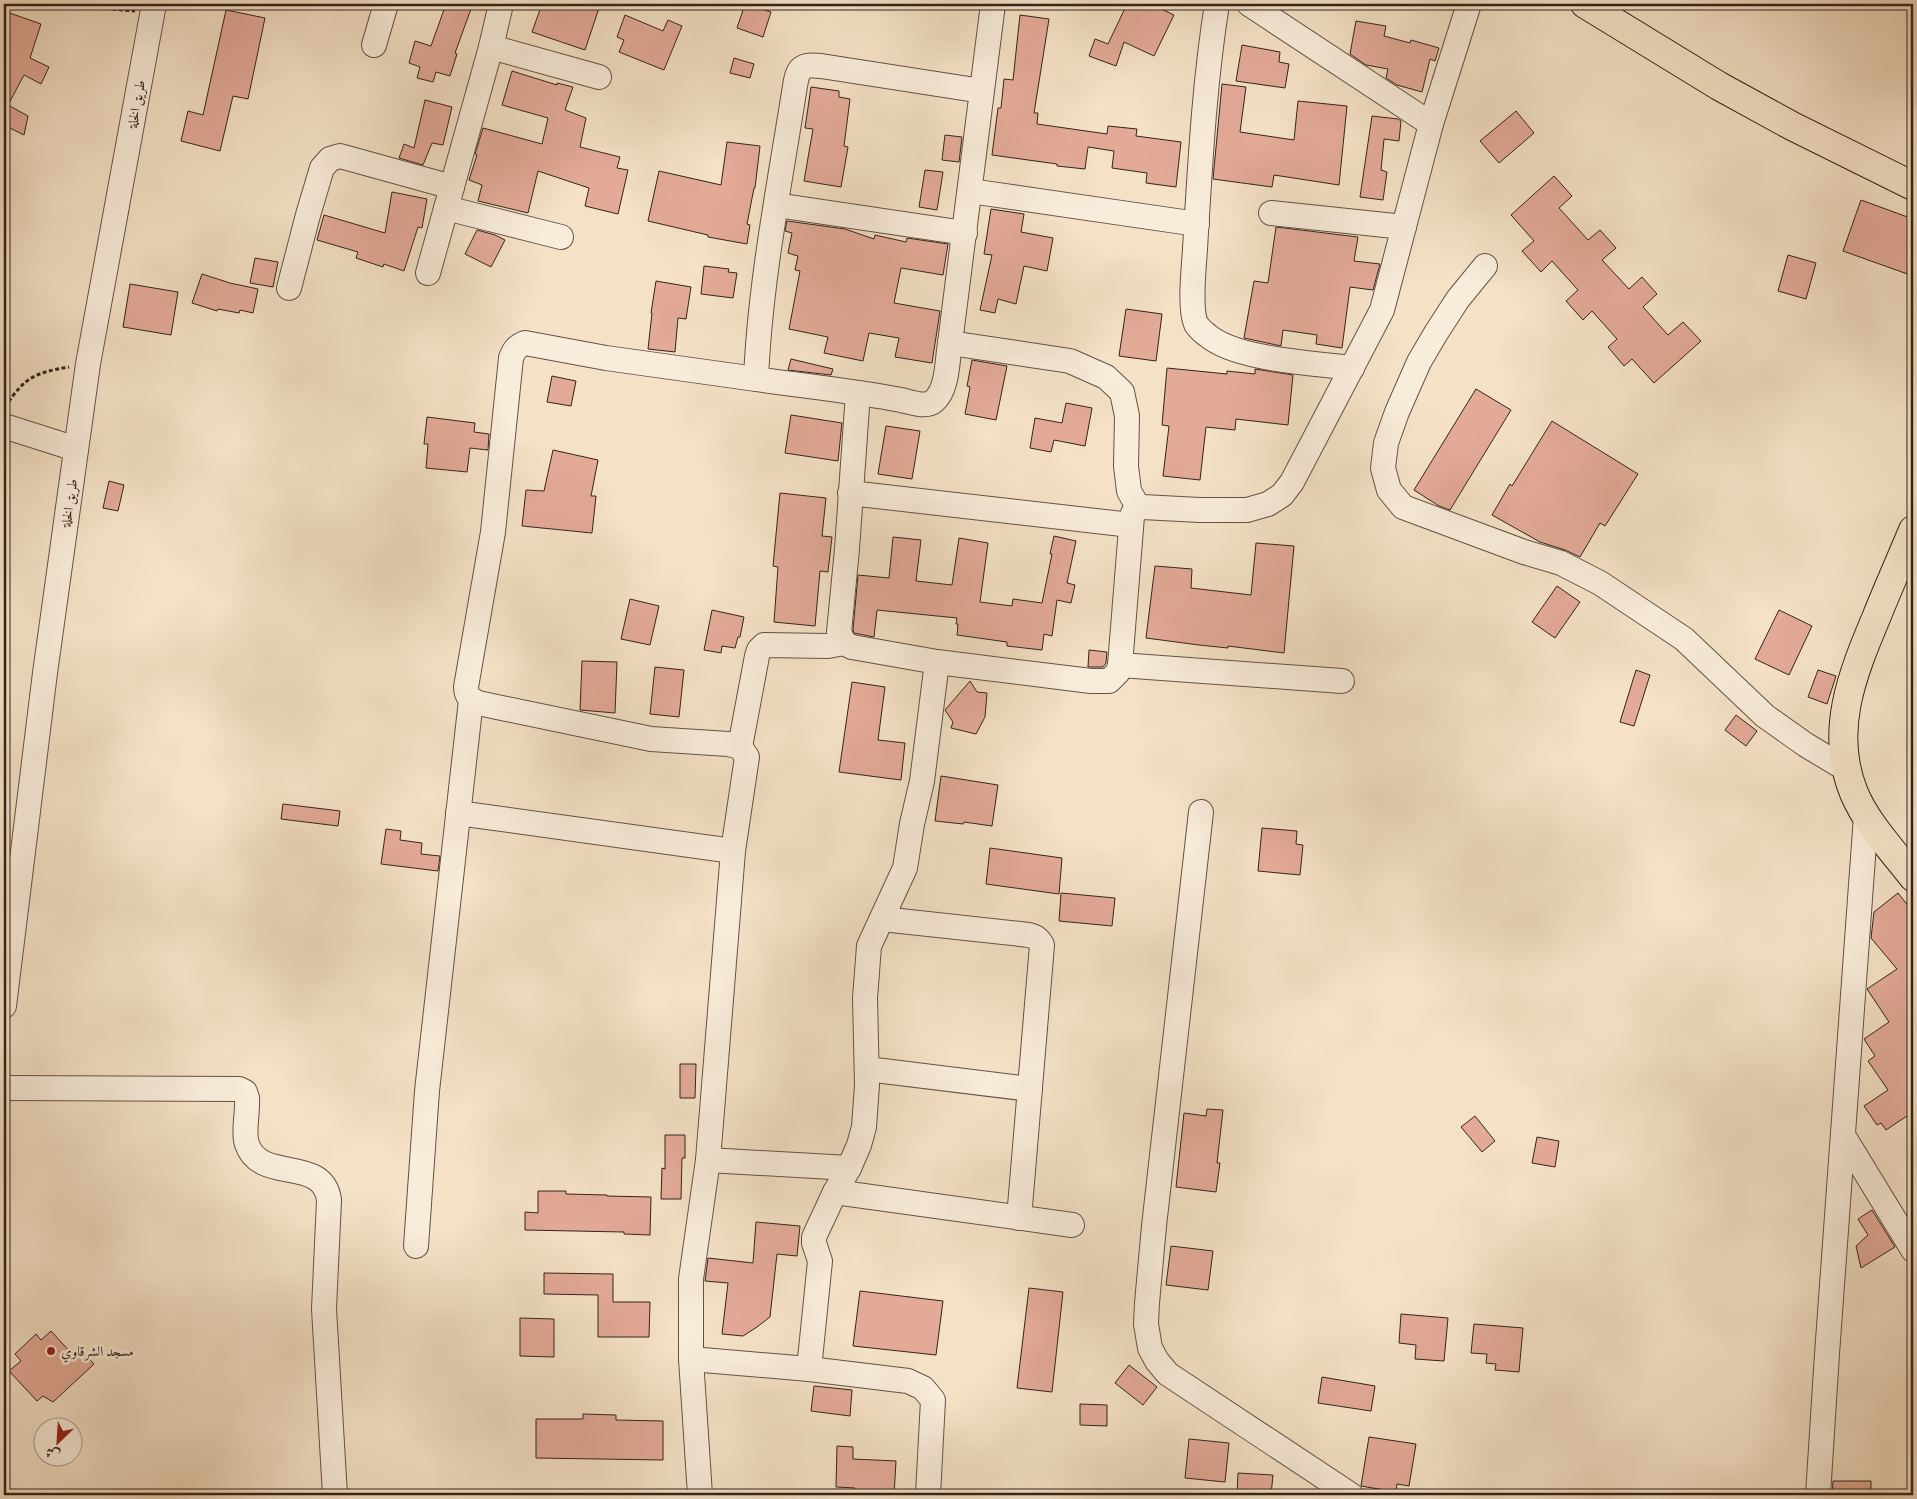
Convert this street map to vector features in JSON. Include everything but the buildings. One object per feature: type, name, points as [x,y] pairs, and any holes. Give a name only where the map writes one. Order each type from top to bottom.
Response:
[{"type":"main road","points":[[1602,8],[1735,95],[1792,126],[1913,186]]},
{"type":"main road","points":[[1913,530],[1851,680],[1842,738],[1846,769],[1854,794],[1866,816],[1913,877]]},
{"type":"street","points":[[374,45],[386,4]]},
{"type":"street","points":[[428,273],[491,47],[501,4]]},
{"type":"street","points":[[700,1495],[691,1359],[690,1279],[708,1160],[733,851],[747,757],[740,747],[728,744],[650,738],[478,703],[471,700],[466,694],[493,532],[511,358],[519,345],[525,344],[606,358],[858,393],[924,405],[932,403],[943,389],[965,233],[993,4]]},
{"type":"street","points":[[1217,4],[1208,62],[1197,224],[1193,301],[1196,324],[1206,335],[1226,347],[1240,352],[1352,368]]},
{"type":"street","points":[[1249,4],[1431,124]]},
{"type":"street","points":[[850,493],[1134,516],[1200,510],[1247,510],[1268,504],[1282,494],[1292,482],[1309,453],[1382,310],[1431,124],[1469,4]]},
{"type":"street","name":"طريق الخلة","points":[[4,1006],[45,673],[88,364],[153,8]]},
{"type":"street","points":[[491,47],[599,77]]},
{"type":"street","points":[[756,379],[757,352],[776,205],[796,77],[804,66],[808,64],[982,91]]},
{"type":"street","points":[[289,288],[322,168],[330,159],[340,156],[449,198],[561,236]]},
{"type":"street","points":[[970,191],[1197,224]]},
{"type":"street","points":[[776,205],[965,233]]},
{"type":"street","points":[[1271,213],[1404,227]]},
{"type":"street","points":[[1485,266],[1458,300],[1436,333],[1419,362],[1397,412],[1386,443],[1383,468],[1389,490],[1403,507],[1561,564],[1600,583],[1684,639],[1765,716],[1806,746],[1846,769]]},
{"type":"street","points":[[740,747],[757,656],[759,650],[764,645],[828,646],[844,643],[852,647],[938,662],[1091,681],[1109,681],[1118,672],[1134,516],[1126,466],[1127,416],[1122,392],[1106,377],[1070,361],[950,343]]},
{"type":"street","points":[[844,643],[839,632],[858,393]]},
{"type":"street","points":[[4,426],[76,449]]},
{"type":"street","points":[[809,1369],[820,1261],[814,1237],[835,1192],[849,1168],[864,1128],[867,1069],[865,998],[869,946],[905,868],[912,824],[922,781],[938,662]]},
{"type":"street","points":[[1120,665],[1342,681]]},
{"type":"street","points":[[416,1246],[427,1091],[471,700]]},
{"type":"street","points":[[1201,812],[1154,1226],[1146,1324],[1150,1348],[1157,1362],[1168,1374],[1351,1495]]},
{"type":"street","points":[[458,813],[733,851]]},
{"type":"street","points":[[1818,1495],[1866,816]]},
{"type":"street","points":[[882,919],[1032,935],[1040,940],[1042,945],[1020,1218]]},
{"type":"street","points":[[867,1069],[1030,1089]]},
{"type":"street","points":[[4,1088],[239,1089],[245,1092],[247,1098],[246,1143],[252,1155],[267,1165],[302,1172],[314,1176],[321,1181],[328,1192],[329,1200],[324,1310],[335,1495]]},
{"type":"street","points":[[1844,1137],[1913,1250]]},
{"type":"street","points":[[708,1160],[849,1168]]},
{"type":"street","points":[[835,1192],[1072,1225]]},
{"type":"street","points":[[691,1359],[809,1369],[908,1381],[923,1388],[933,1400],[928,1495]]},
{"type":"path","points":[[54,4],[153,8]]},
{"type":"path","points":[[4,410],[15,392],[29,378],[50,370],[88,364]]},
{"type":"place","name":"مسجد الشرقاوي","points":[[51,1351]]}]
